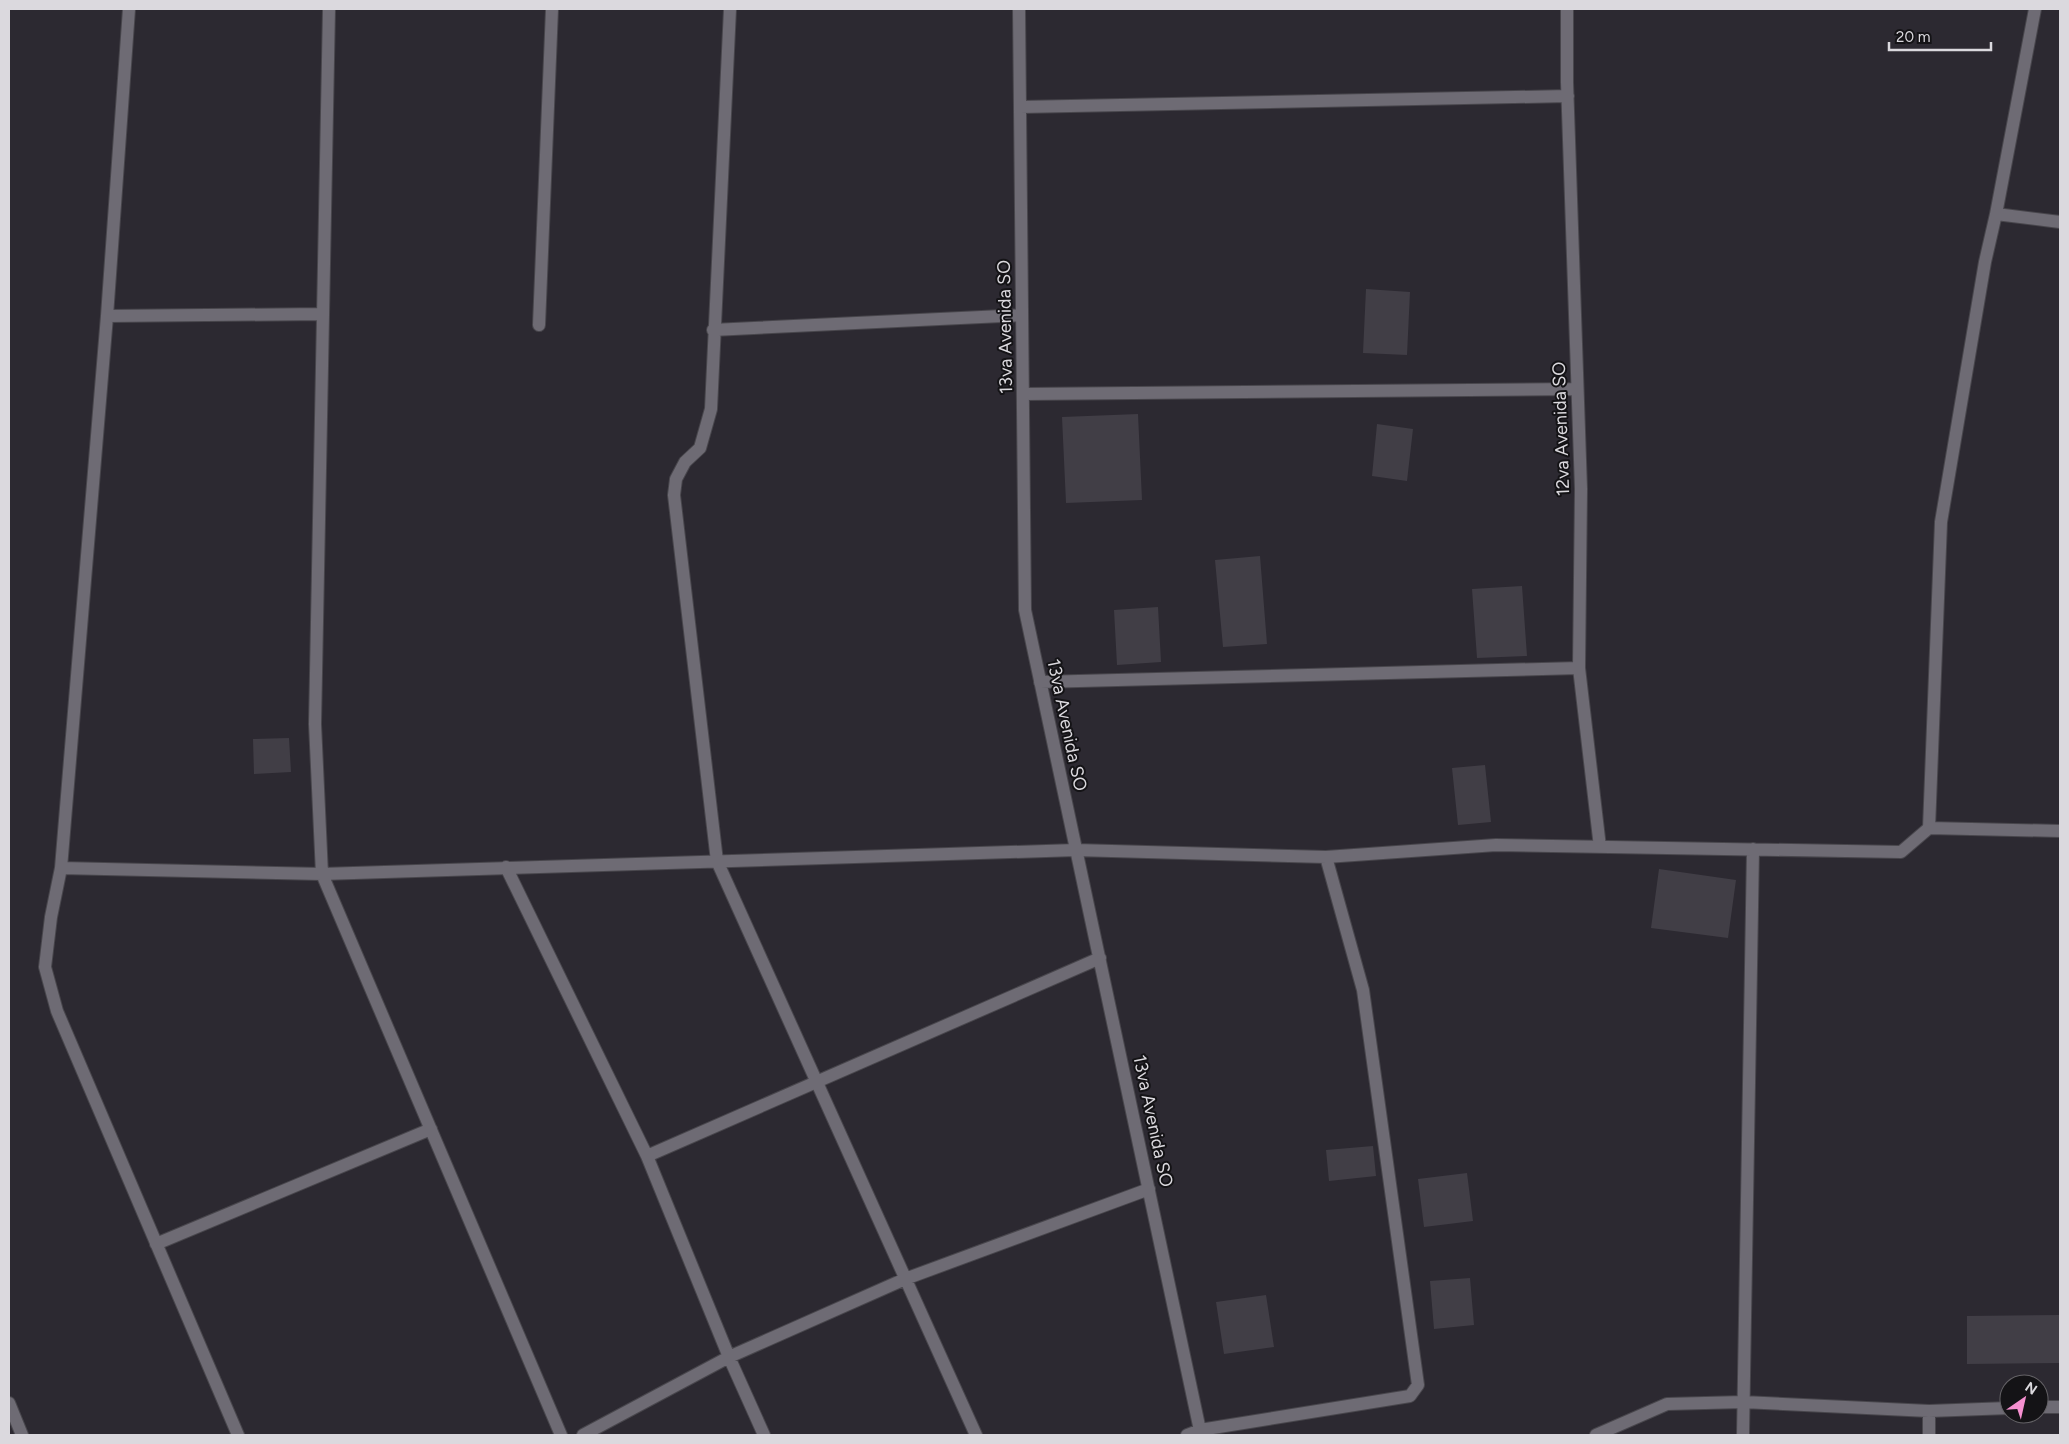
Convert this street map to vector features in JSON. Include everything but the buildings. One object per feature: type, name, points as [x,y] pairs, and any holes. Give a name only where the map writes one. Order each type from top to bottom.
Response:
[{"type":"street","points":[[130,9],[107,316],[61,868],[51,917],[45,967],[57,1011],[238,1435]]},
{"type":"street","points":[[329,9],[315,724],[322,874],[561,1435]]},
{"type":"street","points":[[539,325],[552,9]]},
{"type":"street","points":[[730,9],[713,330],[711,409],[700,448],[685,462],[676,479],[674,495],[717,861],[976,1435]]},
{"type":"street","name":"13va Avenida SO","points":[[1019,9],[1025,610],[1150,1188],[1200,1433]]},
{"type":"street","name":"12va Avenida SO","points":[[1567,9],[1568,96],[1581,489],[1579,668],[1600,846]]},
{"type":"street","points":[[1929,828],[1941,522],[1985,262],[2035,9]]},
{"type":"street","points":[[1020,107],[1568,96]]},
{"type":"street","points":[[1996,214],[2060,222]]},
{"type":"street","points":[[107,316],[323,314]]},
{"type":"street","points":[[713,330],[1021,315]]},
{"type":"street","points":[[1024,394],[1577,389]]},
{"type":"street","points":[[1040,682],[1579,668]]},
{"type":"street","points":[[61,868],[322,874],[1076,850],[1326,857],[1496,845],[1901,852],[1929,828],[2060,831]]},
{"type":"street","points":[[1743,1435],[1753,849]]},
{"type":"street","points":[[1187,1435],[1410,1396],[1418,1385],[1363,990],[1326,857]]},
{"type":"street","points":[[506,867],[647,1156],[729,1357],[764,1435]]},
{"type":"street","points":[[647,1156],[1100,958]]},
{"type":"street","points":[[156,1244],[431,1129]]},
{"type":"street","points":[[583,1435],[729,1357],[905,1279],[1150,1188]]},
{"type":"street","points":[[1596,1435],[1667,1404],[1743,1402],[1929,1410],[1999,1408]]},
{"type":"street","points":[[9,1404],[22,1435]]},
{"type":"street","points":[[1929,1410],[1929,1435]]}]
